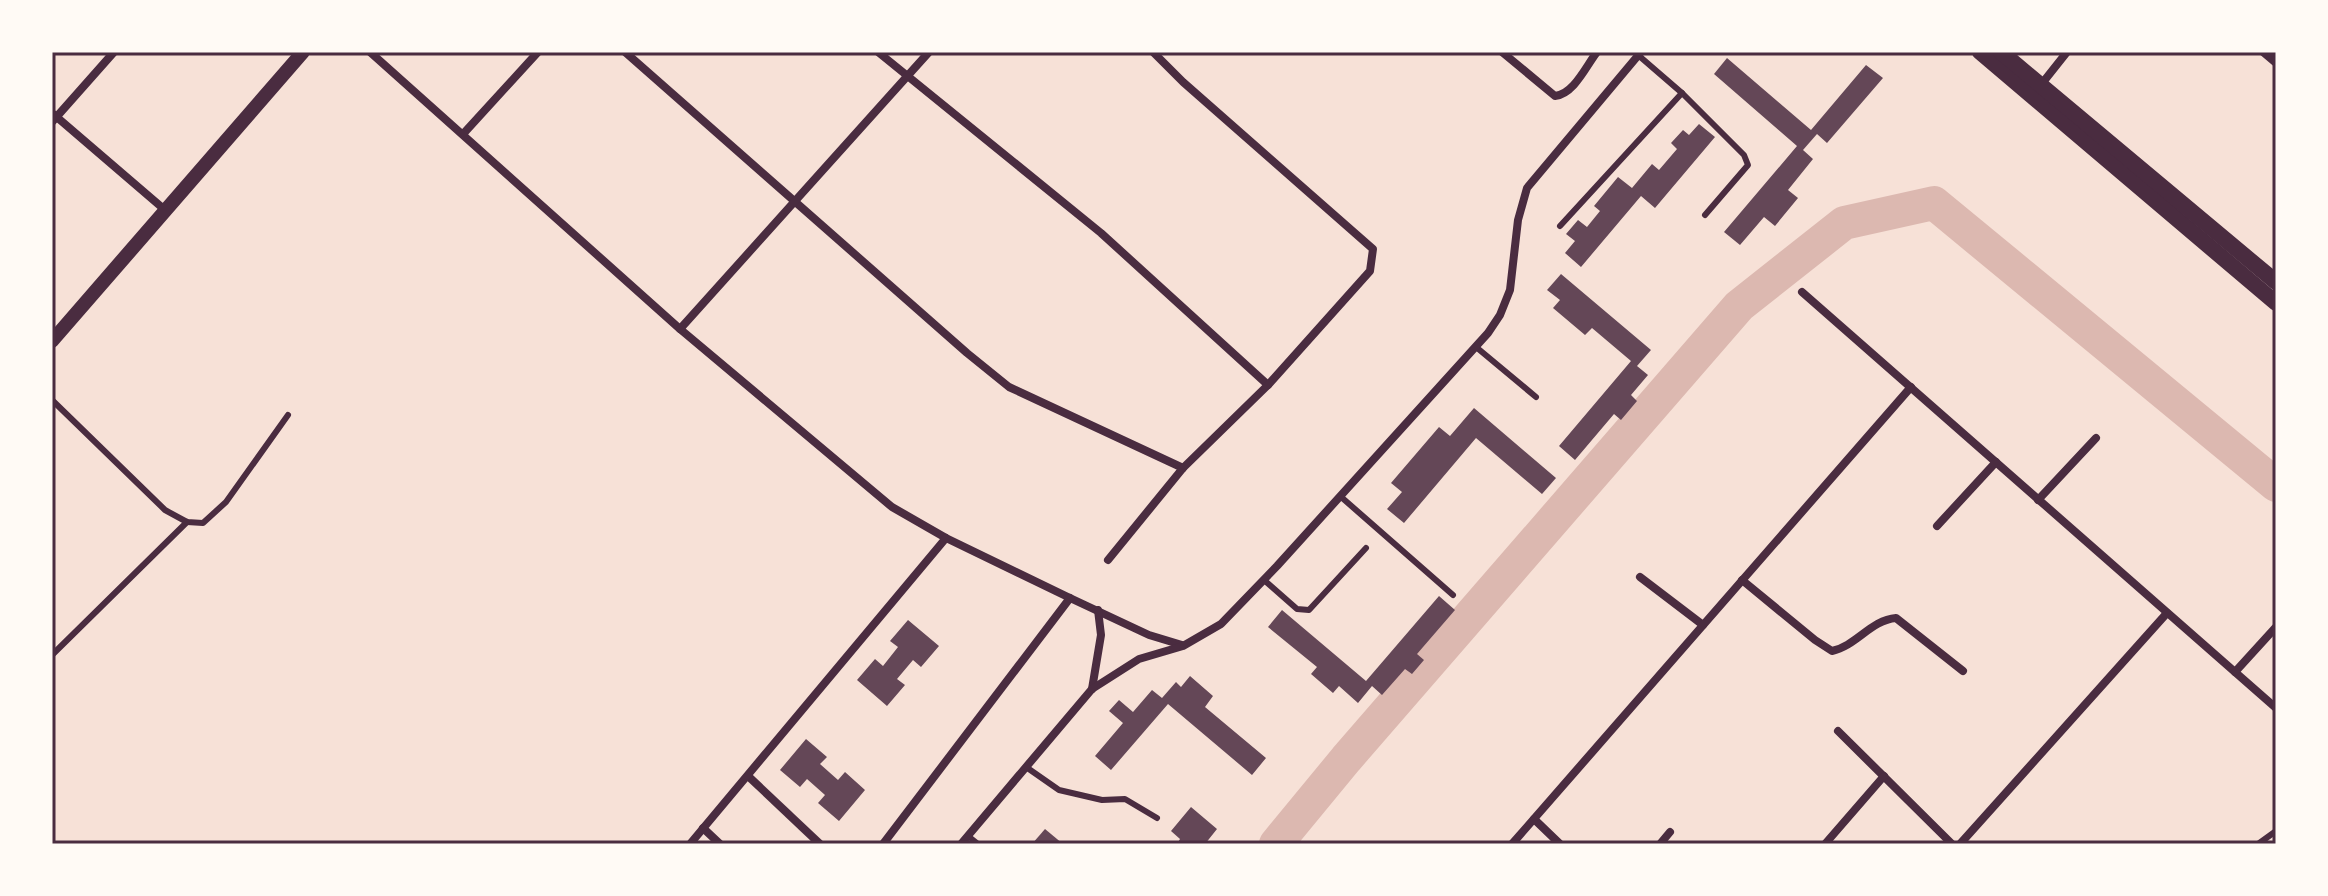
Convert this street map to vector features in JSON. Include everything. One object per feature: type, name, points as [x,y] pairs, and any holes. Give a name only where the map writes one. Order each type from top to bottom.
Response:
[{"type":"main road","points":[[1980,52],[2036,90],[2276,282]]},
{"type":"main road","points":[[2001,52],[2036,90],[2276,303]]},
{"type":"street","points":[[114,52],[54,118],[165,210]]},
{"type":"street","points":[[52,341],[303,52]]},
{"type":"street","points":[[370,52],[680,329],[892,507],[946,538],[1070,598],[1149,635],[1183,646]]},
{"type":"street","points":[[464,133],[538,52]]},
{"type":"street","points":[[625,52],[1009,387],[1183,468]]},
{"type":"street","points":[[878,52],[1101,233],[1268,385]]},
{"type":"street","points":[[680,329],[929,52]]},
{"type":"street","points":[[1108,560],[1183,468],[1268,385],[1370,271],[1373,249],[1183,82],[1164,56],[1153,52]]},
{"type":"street","points":[[1502,52],[1555,96],[1561,96],[1597,52]]},
{"type":"street","points":[[2036,90],[2067,52]]},
{"type":"street","points":[[2263,52],[2276,63]]},
{"type":"street","points":[[961,844],[1092,689],[1139,659],[1183,646],[1221,624],[1476,347],[1500,315],[1510,290],[1518,220],[1527,188],[1639,54]]},
{"type":"street","points":[[1802,292],[2276,708]]},
{"type":"street","points":[[1512,844],[1911,387]]},
{"type":"street","points":[[2038,500],[2096,438]]},
{"type":"street","points":[[1937,526],[1996,462]]},
{"type":"street","points":[[690,844],[946,538]]},
{"type":"street","points":[[1640,577],[1703,625]]},
{"type":"street","points":[[1742,580],[1832,651],[1843,648],[1884,619],[1896,618],[1963,671]]},
{"type":"street","points":[[883,844],[1070,598]]},
{"type":"street","points":[[1092,689],[1101,635],[1098,610]]},
{"type":"street","points":[[1960,844],[2167,613]]},
{"type":"street","points":[[2235,672],[2276,627]]},
{"type":"street","points":[[1838,731],[1952,844]]},
{"type":"street","points":[[748,776],[820,844]]},
{"type":"street","points":[[1825,844],[1884,776]]},
{"type":"street","points":[[1534,819],[1560,844]]},
{"type":"street","points":[[703,828],[720,844]]},
{"type":"street","points":[[1660,844],[1670,832]]},
{"type":"lane","points":[[1639,54],[1744,155],[1748,165],[1705,215]]},
{"type":"lane","points":[[1560,226],[1682,93]]},
{"type":"lane","points":[[1476,347],[1536,397]]},
{"type":"lane","points":[[52,400],[165,510],[187,522],[203,523],[226,502],[288,415]]},
{"type":"lane","points":[[1340,496],[1453,595]]},
{"type":"lane","points":[[52,655],[187,522]]},
{"type":"lane","points":[[1264,580],[1297,609],[1309,610],[1366,548]]},
{"type":"lane","points":[[1026,767],[1059,790],[1102,800],[1125,799],[1157,818]]},
{"type":"lane","points":[[2258,844],[2276,831]]},
{"type":"lane","points":[[968,836],[978,844]]},
{"type":"building","points":[[1727,58],[1811,130],[1866,65],[1883,78],[1827,143],[1817,134],[1803,150],[1813,159],[1788,190],[1798,198],[1775,226],[1764,217],[1740,245],[1724,232],[1797,146],[1714,74]]},
{"type":"building","points":[[1699,124],[1715,137],[1655,208],[1641,196],[1581,267],[1565,253],[1575,241],[1566,234],[1578,220],[1587,227],[1600,211],[1594,206],[1618,177],[1632,188],[1652,164],[1659,170],[1677,149],[1671,143],[1683,130],[1689,135]]},
{"type":"building","points":[[1561,274],[1651,350],[1637,366],[1648,375],[1631,395],[1637,401],[1621,420],[1614,414],[1575,460],[1559,446],[1631,361],[1592,328],[1585,335],[1553,308],[1560,300],[1547,290]]},
{"type":"building","points":[[1474,408],[1556,478],[1542,494],[1476,438],[1404,523],[1387,509],[1402,492],[1391,483],[1439,427],[1450,436]]},
{"type":"building","points":[[1439,596],[1455,610],[1417,654],[1424,660],[1412,674],[1405,669],[1382,695],[1372,686],[1358,703],[1339,686],[1333,693],[1311,674],[1317,667],[1268,627],[1282,610],[1366,681]]},
{"type":"building","points":[[908,620],[939,646],[921,667],[913,660],[897,679],[905,685],[887,706],[857,680],[875,659],[883,666],[898,647],[890,641]]},
{"type":"building","points":[[1190,676],[1213,696],[1205,707],[1266,758],[1252,775],[1168,704],[1111,770],[1095,756],[1123,723],[1109,711],[1119,700],[1133,712],[1152,690],[1162,698],[1176,682],[1181,687]]},
{"type":"building","points":[[806,739],[827,757],[820,764],[838,780],[845,772],[865,790],[839,821],[818,803],[825,795],[807,779],[800,787],[780,770]]},
{"type":"building","points":[[1191,807],[1217,829],[1205,844],[1177,844],[1180,839],[1171,831]]},
{"type":"building","points":[[1045,829],[1063,844],[1032,844]]},
{"type":"waterway","points":[[1276,844],[1739,306],[1844,223],[1934,203],[2276,485]]}]
